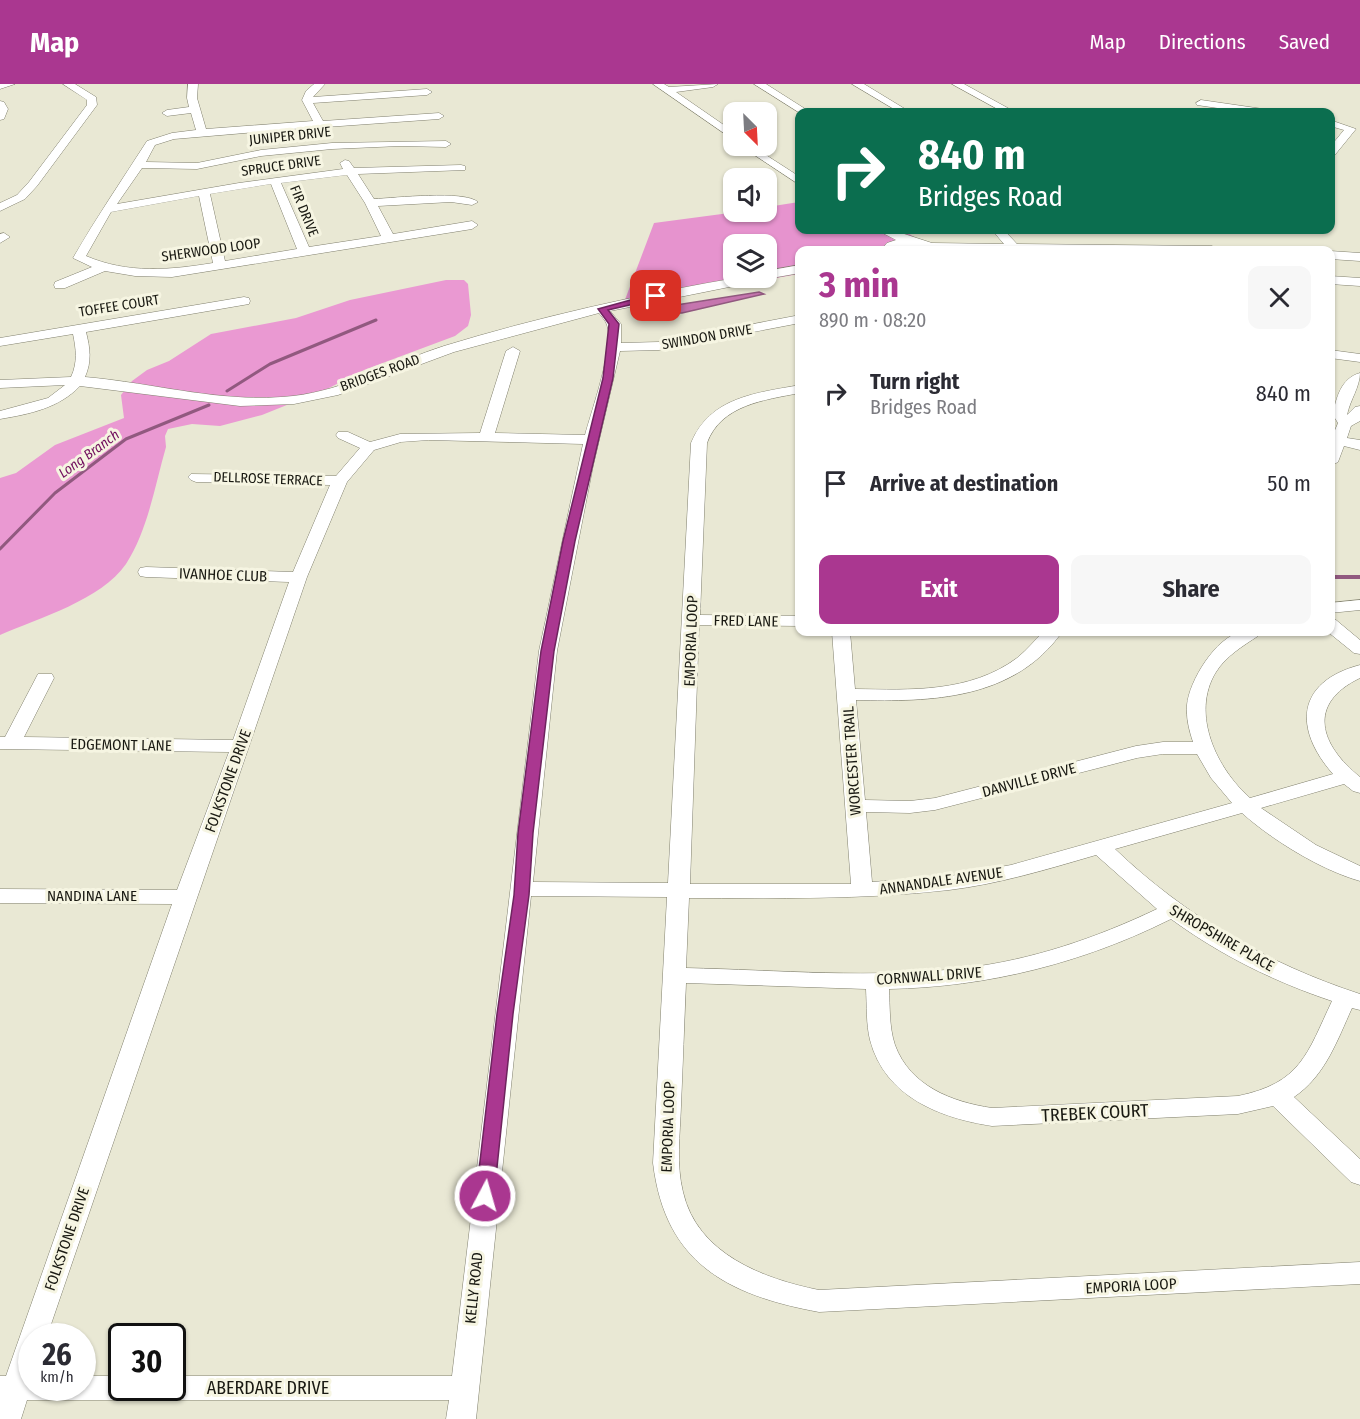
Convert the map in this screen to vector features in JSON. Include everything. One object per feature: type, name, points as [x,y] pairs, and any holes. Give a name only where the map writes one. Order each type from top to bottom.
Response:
[{"type":"street","points":[[0,86],[10,84]]},
{"type":"street","points":[[0,208],[21,197],[33,184],[92,105],[92,99],[88,95],[68,84]]},
{"type":"street","points":[[193,84],[195,109],[202,132]]},
{"type":"street","points":[[307,100],[310,93],[321,84]]},
{"type":"street","points":[[662,87],[713,84]]},
{"type":"street","points":[[759,84],[798,108]]},
{"type":"street","points":[[857,84],[898,108]]},
{"type":"street","points":[[957,84],[1002,108]]},
{"type":"street","points":[[662,87],[723,129]]},
{"type":"street","points":[[307,100],[427,92]]},
{"type":"street","points":[[307,100],[332,146],[371,203],[388,237]]},
{"type":"street","points":[[1201,103],[1234,108]]},
{"type":"street","points":[[0,104],[3,109],[0,117]]},
{"type":"street","points":[[167,113],[195,109]]},
{"type":"street","name":"SHERWOOD LOOP","points":[[438,116],[202,132],[172,136],[151,143],[139,165],[107,209],[79,258],[101,268],[124,273],[172,273],[472,225]]},
{"type":"street","points":[[1335,124],[1350,129],[1335,148]]},
{"type":"street","name":"JUNIPER DRIVE","points":[[139,165],[197,166],[261,153],[332,146],[399,143],[446,144]]},
{"type":"street","points":[[761,156],[795,179]]},
{"type":"street","name":"SPRUCE DRIVE","points":[[107,209],[275,181],[351,172],[421,166],[461,168]]},
{"type":"street","name":"FIR DRIVE","points":[[275,181],[304,251]]},
{"type":"street","points":[[204,192],[220,265]]},
{"type":"street","points":[[371,203],[451,200],[472,202]]},
{"type":"street","points":[[881,234],[890,239],[888,246]]},
{"type":"street","points":[[893,234],[923,246]]},
{"type":"street","points":[[895,246],[912,242]]},
{"type":"street","points":[[1335,255],[1360,257]]},
{"type":"street","points":[[60,285],[101,268]]},
{"type":"street","points":[[777,273],[795,270]]},
{"type":"street","points":[[1335,280],[1360,282]]},
{"type":"street","name":"BRIDGES ROAD","points":[[0,384],[76,381],[250,402],[298,400],[330,392],[463,345],[602,309],[723,283]]},
{"type":"street","name":"TOFFEE COURT","points":[[0,342],[244,301]]},
{"type":"street","name":"KELLY ROAD","points":[[461,1419],[505,1014],[522,889],[525,833],[548,651],[591,440],[608,378],[613,347],[614,324],[602,309]]},
{"type":"street","name":"SWINDON DRIVE","points":[[613,347],[659,346],[795,320]]},
{"type":"street","points":[[0,416],[33,410],[54,402],[76,381],[83,364],[85,351],[78,328]]},
{"type":"street","points":[[486,437],[513,351]]},
{"type":"street","points":[[1335,355],[1360,358]]},
{"type":"street","points":[[1345,423],[1340,415],[1345,396],[1351,382],[1360,377]]},
{"type":"street","name":"EMPORIA LOOP","points":[[795,390],[736,406],[710,423],[700,436],[666,1163],[669,1196],[685,1229],[697,1244],[721,1265],[752,1283],[797,1298],[839,1302],[1360,1273]]},
{"type":"street","points":[[1345,396],[1360,403]]},
{"type":"street","points":[[1335,438],[1345,423],[1355,418],[1360,410]]},
{"type":"street","points":[[343,435],[369,447],[400,438],[486,437],[591,440]]},
{"type":"street","points":[[1335,440],[1360,445]]},
{"type":"street","name":"FOLKSTONE DRIVE","points":[[37,1323],[184,897],[242,746],[299,578],[340,481],[369,447]]},
{"type":"street","name":"DELLROSE TERRACE","points":[[196,477],[340,481]]},
{"type":"street","name":"IVANHOE CLUB","points":[[146,572],[299,578]]},
{"type":"street","points":[[1335,608],[1360,605]]},
{"type":"street","name":"FRED LANE","points":[[692,620],[795,621]]},
{"type":"street","points":[[1335,628],[1360,649]]},
{"type":"street","name":"WORCESTER TRAIL","points":[[841,636],[862,891]]},
{"type":"street","points":[[846,694],[919,695],[953,691],[983,683],[1023,662],[1049,636]]},
{"type":"street","points":[[1245,636],[1221,654],[1202,679],[1196,698],[1202,748],[1221,779],[1247,805],[1287,837],[1314,854],[1360,874]]},
{"type":"street","points":[[1353,782],[1321,749],[1313,720],[1321,696],[1344,677],[1360,671]]},
{"type":"street","points":[[6,743],[45,678]]},
{"type":"street","name":"EDGEMONT LANE","points":[[6,743],[242,746]]},
{"type":"street","name":"DANVILLE DRIVE","points":[[855,807],[929,805],[1136,752],[1163,748],[1202,748]]},
{"type":"street","name":"ANNANDALE AVENUE","points":[[522,889],[862,891],[972,880],[1012,872],[1247,805],[1353,782]]},
{"type":"street","name":"SHROPSHIRE PLACE","points":[[1100,848],[1133,879],[1172,910],[1254,958],[1352,1000]]},
{"type":"street","name":"NANDINA LANE","points":[[0,896],[184,897]]},
{"type":"street","name":"CORNWALL DRIVE","points":[[676,975],[877,980],[946,978],[1023,965],[1079,949],[1172,910]]},
{"type":"street","name":"TREBEK COURT","points":[[877,980],[881,1035],[892,1064],[920,1094],[961,1112],[992,1117],[1238,1105],[1278,1096],[1299,1082],[1310,1069],[1352,1000]]},
{"type":"street","points":[[1278,1096],[1360,1175]]},
{"type":"street","points":[[6,1419],[8,1388],[18,1368]]},
{"type":"street","name":"ABERDARE DRIVE","points":[[8,1388],[464,1388]]},
{"type":"shaded area","points":[[795,203],[795,234],[909,234],[929,246],[795,246],[795,275],[777,278],[777,234],[723,234],[723,287],[623,305],[654,223],[723,214],[723,222],[777,222],[777,205]]},
{"type":"shaded area","points":[[446,280],[464,280],[468,284],[471,315],[468,326],[455,336],[364,370],[329,388],[262,415],[220,426],[192,424],[168,429],[165,436],[166,447],[150,507],[140,537],[126,564],[115,577],[85,598],[0,635],[0,478],[16,473],[55,445],[124,418],[121,395],[132,381],[211,334],[296,318],[350,300]]},
{"type":"shaded area","points":[[759,292],[764,294],[682,313],[670,313],[663,310],[670,306]]},
{"type":"waterway","name":"Long Branch","points":[[227,391],[270,364],[376,320]]},
{"type":"waterway","name":"Long Branch","points":[[0,549],[55,493],[126,439],[209,405]]},
{"type":"waterway","points":[[1335,577],[1360,577]]},
{"type":"route","points":[[485,1196],[505,1014],[522,895],[525,833],[548,651],[569,541],[591,440],[608,378],[613,347],[614,324],[602,309],[656,296]]}]
